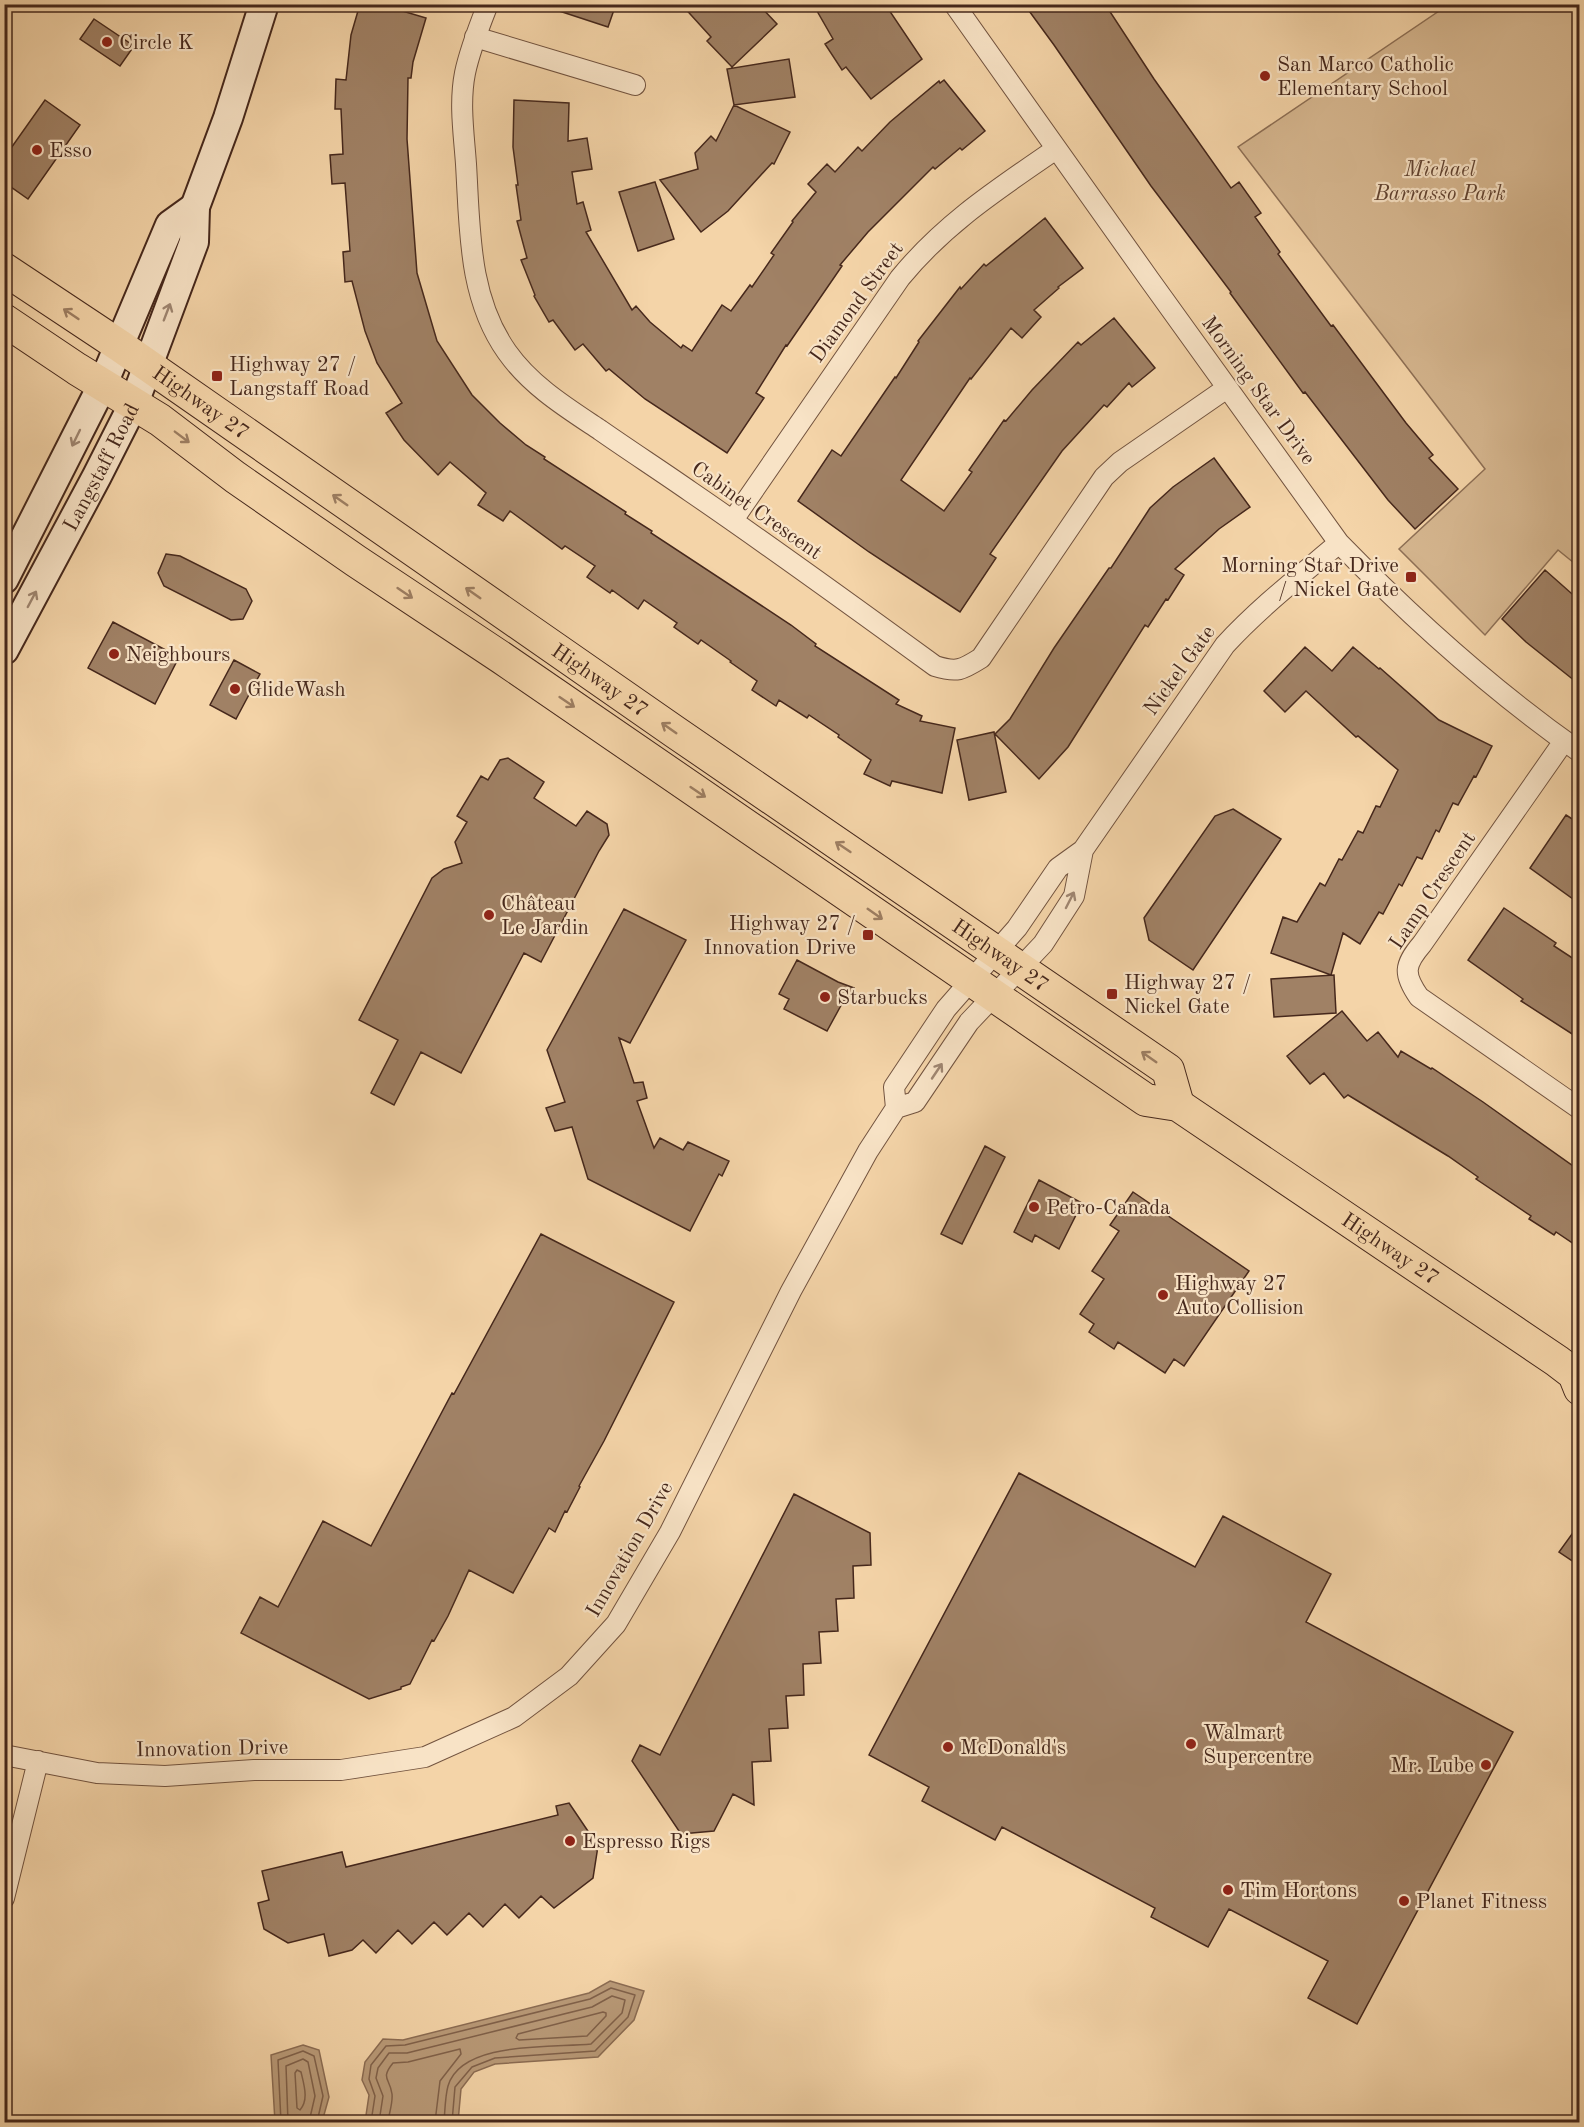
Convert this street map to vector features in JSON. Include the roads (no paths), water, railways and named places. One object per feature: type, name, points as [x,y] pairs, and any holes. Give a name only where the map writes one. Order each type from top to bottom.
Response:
[{"type":"main road","name":"Highway 27","points":[[4,269],[120,346],[546,644],[1168,1070],[1178,1105]]},
{"type":"main road","name":"Highway 27","points":[[4,320],[102,386],[134,403],[356,561],[502,658],[1146,1100],[1178,1105],[1578,1379]]},
{"type":"street","name":"Langstaff Road","points":[[4,650],[134,403],[194,242],[195,207],[228,118],[264,4]]},
{"type":"street","name":"Cabinet Crescent","points":[[488,4],[464,75],[462,115],[475,274],[494,332],[523,372],[544,391],[733,520],[935,666],[951,671],[964,669],[981,658],[1104,477],[1120,462],[1227,388]]},
{"type":"street","name":"Morning Star Drive","points":[[954,4],[1339,543],[1368,573],[1480,676],[1519,708],[1572,746]]},
{"type":"street","points":[[475,38],[635,85]]},
{"type":"street","name":"Diamond Street","points":[[733,520],[900,278],[919,254],[943,231],[987,197],[1056,149]]},
{"type":"street","name":"Langstaff Road","points":[[4,579],[102,386],[170,225],[195,207]]},
{"type":"street","name":"Nickel Gate","points":[[1008,960],[1017,928],[1058,868],[1083,850],[1225,645],[1272,598],[1339,543]]},
{"type":"street","name":"Lamp Crescent","points":[[1572,746],[1410,958],[1407,971],[1410,984],[1419,996],[1580,1109]]},
{"type":"street","name":"Nickel Gate","points":[[982,988],[1008,960],[1043,944],[1074,896],[1083,850]]},
{"type":"street","name":"Innovation Drive","points":[[896,1108],[894,1087],[946,1009],[982,988],[1008,960]]},
{"type":"street","name":"Innovation Drive","points":[[4,1755],[98,1773],[165,1776],[254,1770],[341,1770],[426,1757],[514,1717],[569,1676],[616,1624],[670,1532],[791,1291],[868,1150],[896,1108],[915,1102],[969,1022],[982,988]]},
{"type":"street","points":[[4,1898],[38,1761]]},
{"type":"water","points":[[610,1981],[644,1991],[634,2020],[598,2057],[495,2064],[474,2072],[461,2089],[458,2122],[365,2122],[369,2095],[362,2080],[365,2062],[383,2039],[403,2040],[589,1993]]},
{"type":"water","points":[[303,2045],[319,2050],[329,2097],[322,2122],[275,2122],[271,2055]]},
{"type":"place","name":"Circle K","points":[[107,42]]},
{"type":"place","name":"San Marco Catholic Elementary School","points":[[1265,76]]},
{"type":"place","name":"Esso","points":[[37,150]]},
{"type":"place","name":"Highway 27 / Langstaff Road","points":[[217,376]]},
{"type":"place","name":"Morning Star Drive / Nickel Gate","points":[[1411,577]]},
{"type":"place","name":"Neighbours","points":[[114,654]]},
{"type":"place","name":"GlideWash","points":[[235,689]]},
{"type":"place","name":"Château Le Jardin","points":[[489,915]]},
{"type":"place","name":"Highway 27 / Innovation Drive","points":[[868,935]]},
{"type":"place","name":"Highway 27 / Nickel Gate","points":[[1112,994]]},
{"type":"place","name":"Starbucks","points":[[825,997]]},
{"type":"place","name":"Petro-Canada","points":[[1034,1207]]},
{"type":"place","name":"Highway 27 Auto Collision","points":[[1163,1295]]},
{"type":"place","name":"Walmart Supercentre","points":[[1191,1744]]},
{"type":"place","name":"McDonald's","points":[[948,1747]]},
{"type":"place","name":"Mr. Lube","points":[[1486,1765]]},
{"type":"place","name":"Espresso Rigs","points":[[570,1841]]},
{"type":"place","name":"Tim Hortons","points":[[1228,1890]]},
{"type":"place","name":"Planet Fitness","points":[[1404,1901]]},
{"type":"park label","name":"Michael Barrasso Park","points":[[1440,181]]}]
